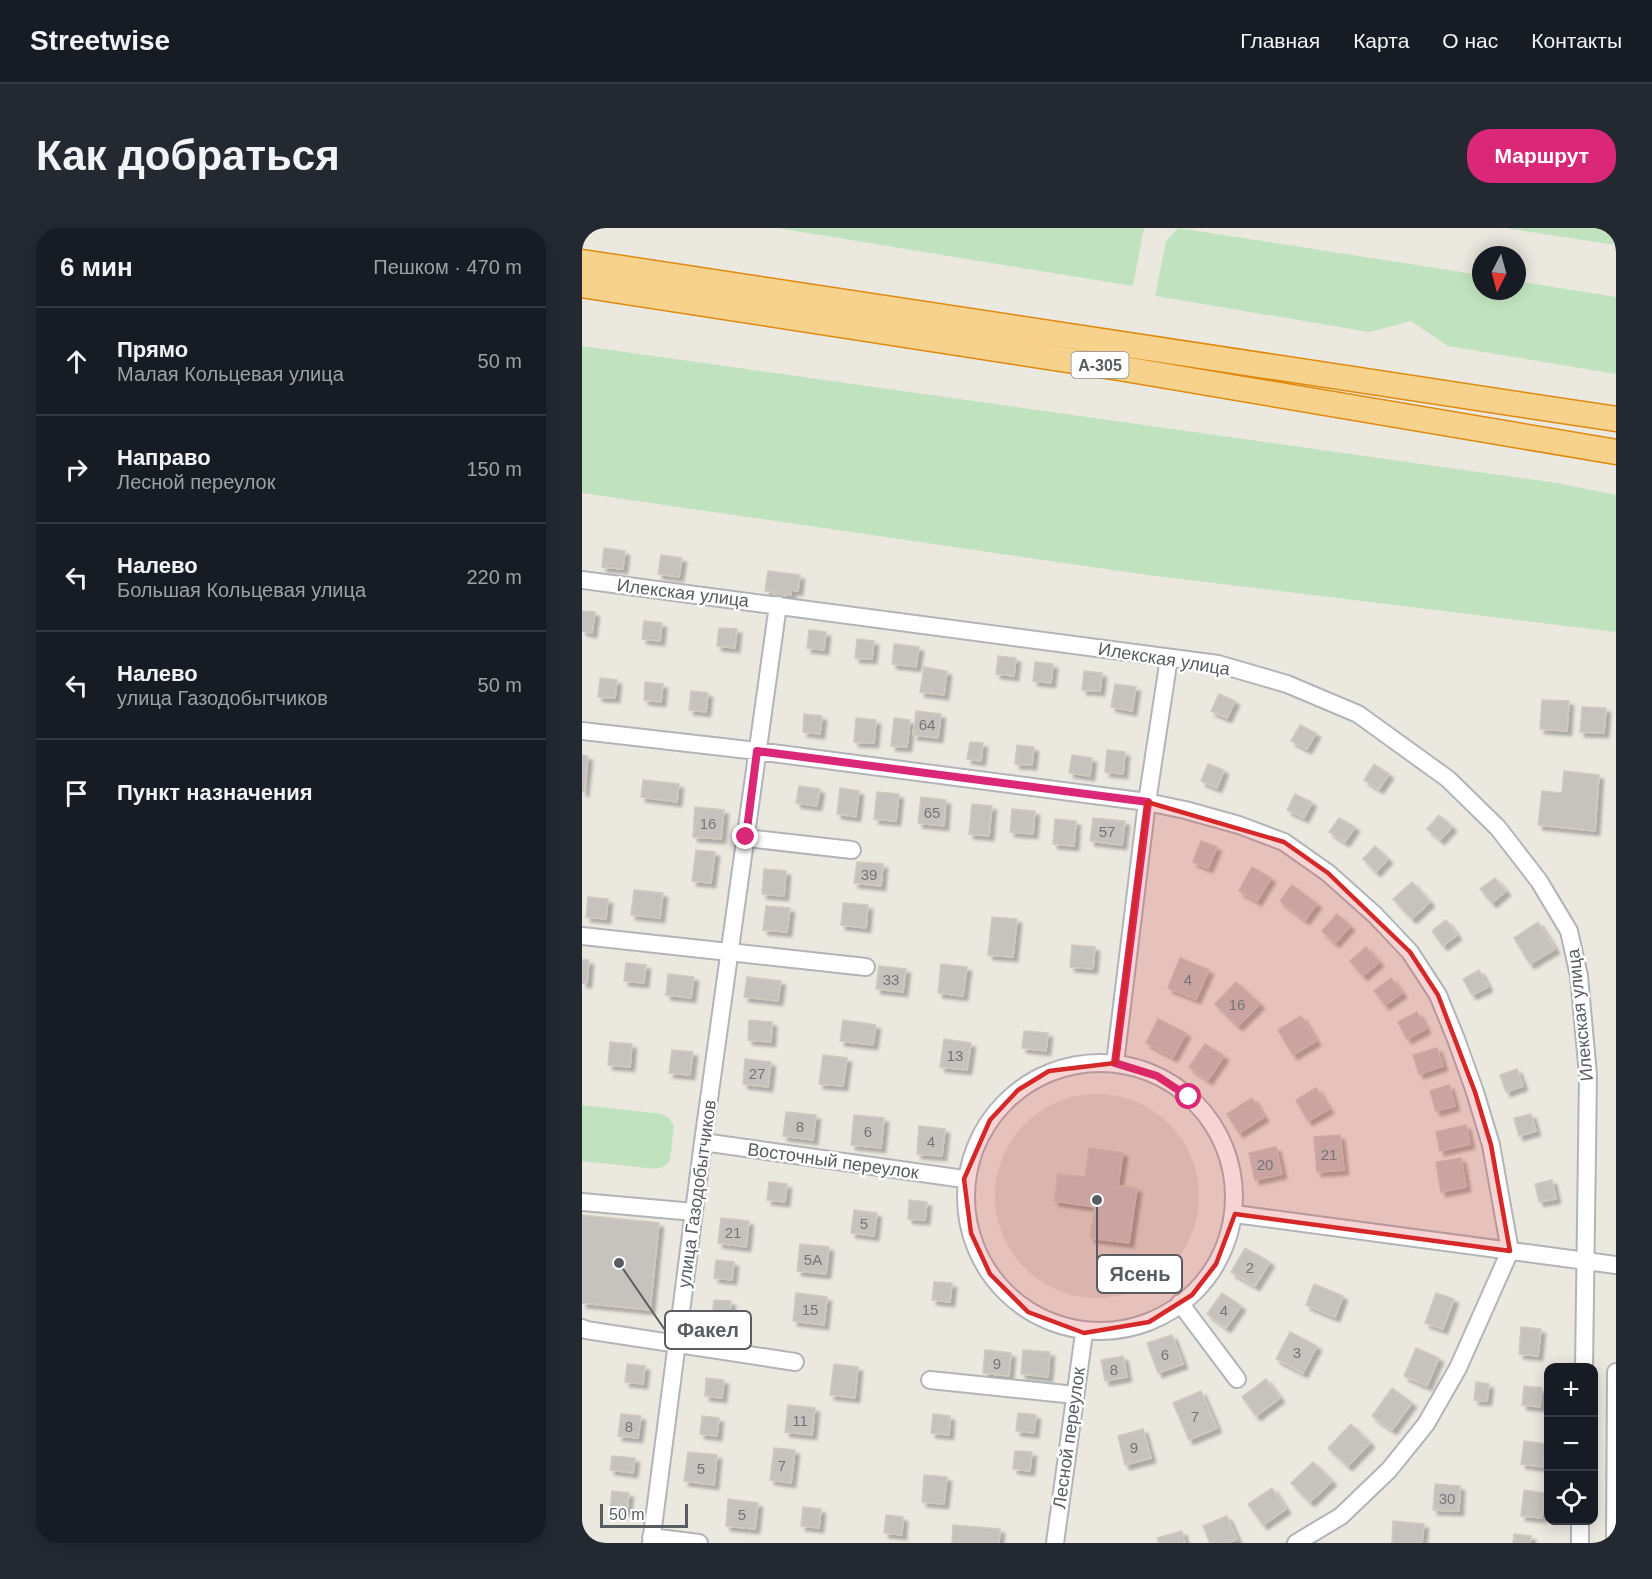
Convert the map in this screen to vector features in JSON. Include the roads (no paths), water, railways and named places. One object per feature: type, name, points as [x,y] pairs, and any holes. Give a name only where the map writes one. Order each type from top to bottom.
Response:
[{"type":"highway","name":"А-305","points":[[582,262],[1616,419]]},
{"type":"highway","name":"А-305","points":[[582,285],[1119,368],[1616,452]]},
{"type":"street","name":"Илекская улица","points":[[582,580],[1218,664],[1287,684],[1359,714],[1448,779],[1498,828],[1539,881],[1569,931],[1579,976],[1588,1075],[1584,1363]]},
{"type":"street","name":"улица Газодобытчиков","points":[[651,1540],[703,1142],[778,605]]},
{"type":"street","points":[[1115,1063],[1169,658]]},
{"type":"street","points":[[582,731],[757,751],[1148,802],[1185,810],[1228,822],[1284,842],[1328,873],[1375,915],[1410,952],[1438,995],[1475,1092],[1491,1145],[1510,1251],[1458,1368],[1426,1424],[1389,1470],[1341,1516],[1296,1543]]},
{"type":"street","points":[[746,837],[852,850]]},
{"type":"street","points":[[582,936],[866,967]]},
{"type":"street","points":[[1091,1063],[1115,1063],[1157,1076],[1189,1097],[1214,1127],[1230,1168],[1235,1195],[1235,1214],[1216,1264],[1192,1294],[1180,1304],[1149,1322],[1115,1331],[1084,1333],[1062,1327],[1028,1312],[1005,1292],[990,1274],[971,1233],[964,1179],[976,1144],[990,1120],[1018,1090],[1049,1071],[1091,1063]]},
{"type":"street","name":"Восточный переулок","points":[[703,1142],[964,1179]]},
{"type":"street","points":[[582,1202],[694,1212]]},
{"type":"street","points":[[1235,1214],[1616,1266]]},
{"type":"street","points":[[1180,1304],[1237,1379]]},
{"type":"street","points":[[582,1328],[795,1362]]},
{"type":"street","name":"Лесной переулок","points":[[1055,1543],[1084,1333]]},
{"type":"street","points":[[1615,1543],[1616,1372]]},
{"type":"street","points":[[930,1380],[1075,1395]]},
{"type":"street","points":[[1580,1525],[1580,1543]]},
{"type":"street","points":[[651,1540],[699,1543]]},
{"type":"place","name":"Ясень","points":[[1097,1200]]},
{"type":"place","name":"Факел","points":[[619,1263]]}]
